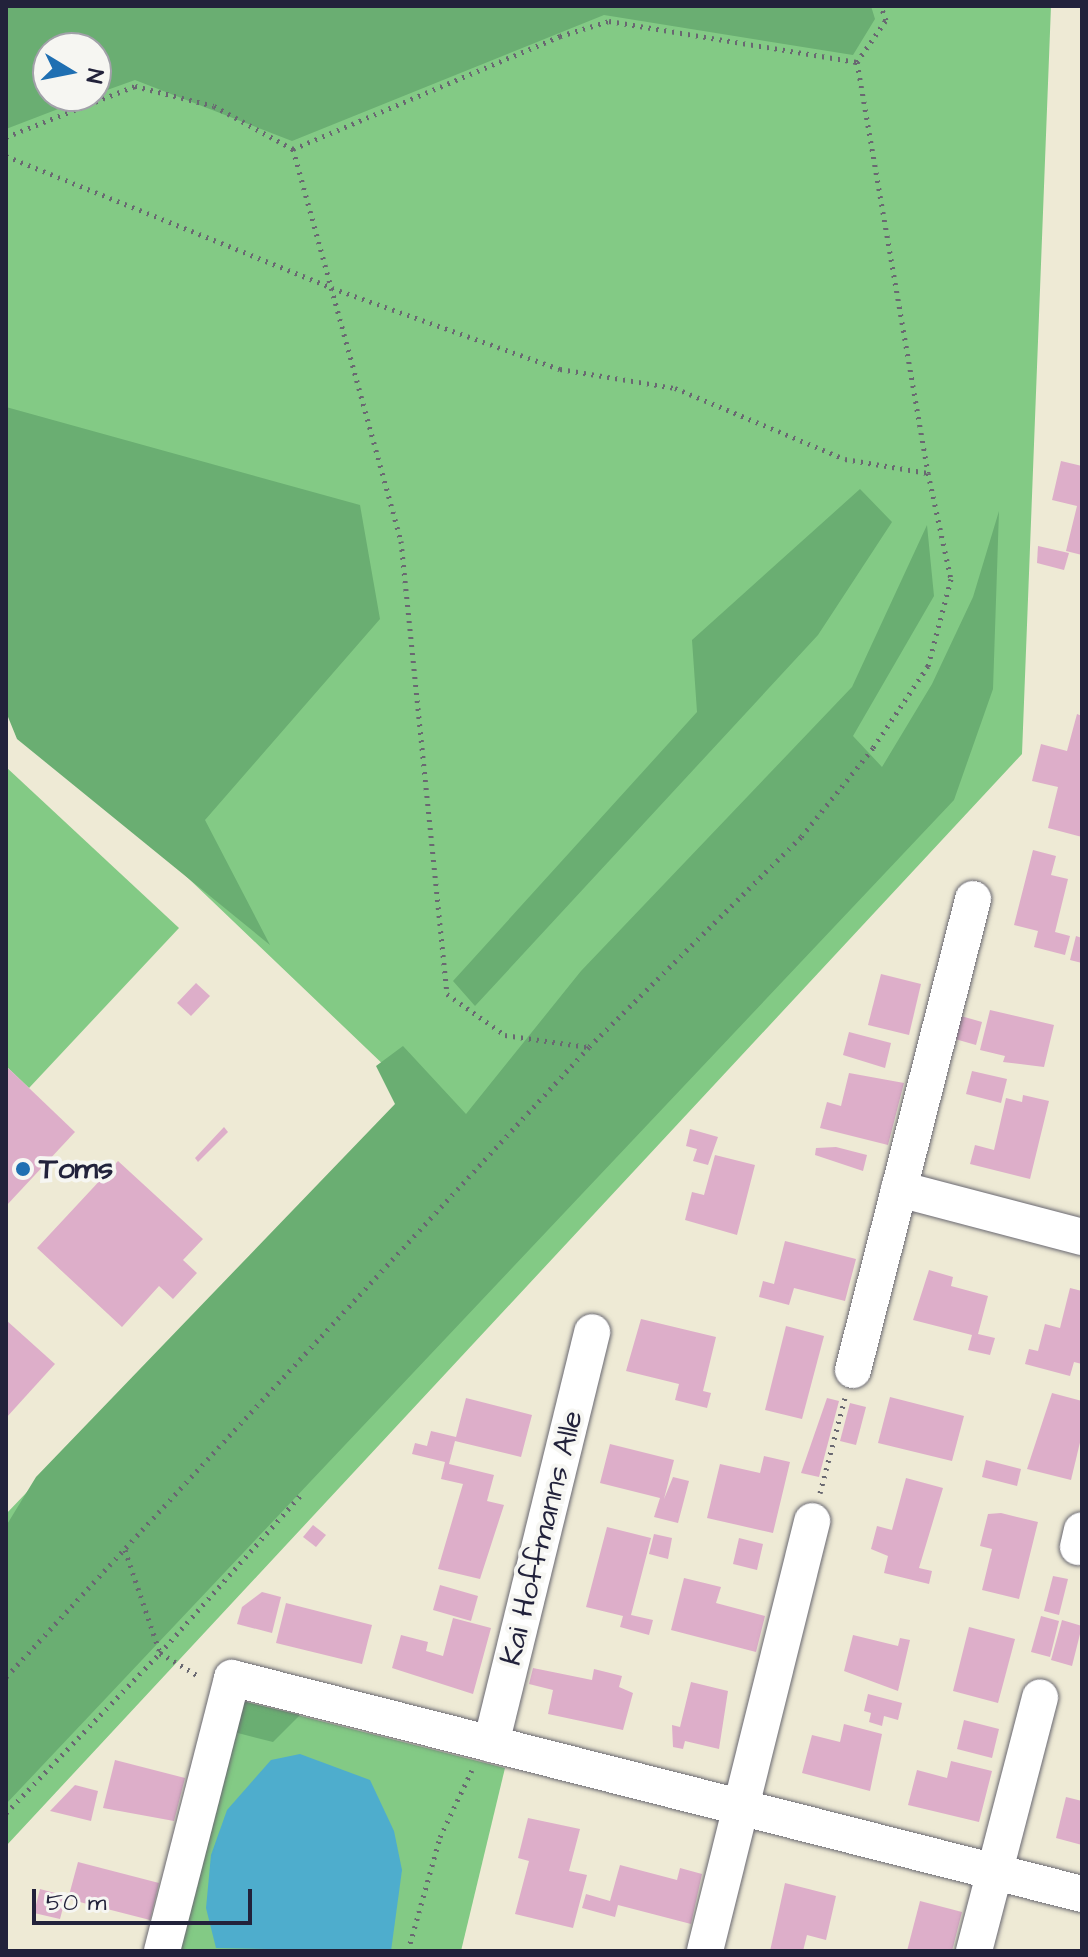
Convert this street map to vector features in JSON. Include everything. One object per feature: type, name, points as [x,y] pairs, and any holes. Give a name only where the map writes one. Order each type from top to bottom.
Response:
[{"type":"street","points":[[853,1370],[973,899]]},
{"type":"street","points":[[899,1189],[1082,1237]]},
{"type":"street","name":"Kai Hoffmanns Alle","points":[[491,1744],[592,1332]]},
{"type":"street","points":[[705,1951],[812,1521]]},
{"type":"street","points":[[162,1951],[232,1678],[1082,1894]]},
{"type":"street","points":[[974,1951],[1040,1697]]},
{"type":"path","points":[[6,1677],[589,1047],[801,837],[873,748],[928,666],[951,579],[928,473],[857,62],[886,20],[881,6]]},
{"type":"path","points":[[293,149],[560,36],[609,21],[857,62]]},
{"type":"path","points":[[6,137],[135,86],[214,106],[293,149],[401,541],[447,994],[505,1035],[589,1047]]},
{"type":"path","points":[[6,156],[332,288],[560,369],[675,388],[845,459],[928,473]]},
{"type":"path","points":[[812,1521],[853,1370]]},
{"type":"path","points":[[6,1813],[160,1653],[301,1495]]},
{"type":"path","points":[[125,1550],[160,1653],[198,1676]]},
{"type":"path","points":[[408,1951],[440,1837],[460,1786],[491,1744]]},
{"type":"green space","points":[[6,6],[1051,6],[1022,754],[6,1846],[6,1514],[411,1091],[6,704]]},
{"type":"green space","points":[[6,6],[871,6],[875,19],[853,55],[604,15],[292,141],[135,80],[112,88],[112,32],[32,32],[32,112],[50,112],[6,129]]},
{"type":"green space","points":[[6,407],[360,505],[380,619],[205,820],[270,945],[17,739],[6,712]]},
{"type":"green space","points":[[860,489],[892,522],[818,635],[475,1006],[453,981],[697,712],[692,640]]},
{"type":"green space","points":[[999,511],[993,689],[954,800],[6,1804],[6,1526],[36,1477],[395,1104],[376,1066],[403,1046],[466,1114],[581,971],[852,687],[927,525],[934,596],[853,736],[882,767],[932,684],[973,597]]},
{"type":"green space","points":[[6,767],[179,928],[29,1088],[6,1066]]},
{"type":"green space","points":[[242,1701],[505,1768],[461,1951],[179,1951]]},
{"type":"green space","points":[[242,1701],[300,1715],[273,1742],[234,1732]]},
{"type":"water","points":[[300,1754],[370,1780],[394,1831],[402,1870],[391,1951],[216,1948],[206,1908],[211,1855],[227,1810],[271,1760]]},
{"type":"building","points":[[1061,461],[1082,466],[1082,555],[1066,551],[1077,506],[1052,500]]},
{"type":"building","points":[[1038,546],[1069,553],[1064,570],[1037,563]]},
{"type":"building","points":[[1077,714],[1082,716],[1082,837],[1048,828],[1058,787],[1032,781],[1041,744],[1067,751]]},
{"type":"building","points":[[1033,850],[1056,856],[1051,875],[1068,879],[1055,932],[1070,936],[1065,955],[1034,947],[1038,931],[1014,925]]},
{"type":"building","points":[[1076,936],[1082,938],[1082,963],[1070,960]]},
{"type":"building","points":[[881,974],[921,984],[909,1035],[868,1025]]},
{"type":"building","points":[[196,983],[210,996],[191,1016],[177,1003]]},
{"type":"building","points":[[990,1010],[1054,1025],[1044,1067],[1003,1062],[1005,1056],[980,1050]]},
{"type":"building","points":[[961,1016],[982,1022],[976,1045],[955,1039]]},
{"type":"building","points":[[849,1032],[891,1043],[885,1068],[843,1055]]},
{"type":"building","name":"Toms","points":[[6,1066],[75,1132],[6,1206]]},
{"type":"building","points":[[972,1071],[1007,1079],[1001,1103],[966,1094]]},
{"type":"building","points":[[849,1073],[904,1083],[888,1145],[820,1128],[827,1102],[841,1106]]},
{"type":"building","points":[[1023,1095],[1049,1101],[1030,1179],[970,1164],[975,1145],[994,1150],[1006,1098],[1022,1102]]},
{"type":"building","points":[[224,1127],[228,1132],[198,1162],[195,1158]]},
{"type":"building","points":[[690,1129],[718,1137],[708,1165],[693,1161],[697,1149],[686,1146]]},
{"type":"building","points":[[836,1147],[867,1155],[863,1171],[815,1155],[816,1148]]},
{"type":"building","points":[[715,1155],[755,1165],[737,1235],[685,1220],[692,1192],[704,1195]]},
{"type":"building","points":[[118,1161],[203,1239],[183,1260],[197,1273],[173,1299],[159,1286],[122,1327],[37,1248]]},
{"type":"building","points":[[785,1241],[856,1259],[845,1301],[794,1288],[789,1305],[759,1297],[763,1281],[774,1284]]},
{"type":"building","points":[[929,1270],[953,1277],[951,1286],[988,1296],[978,1334],[995,1338],[990,1355],[968,1350],[972,1335],[913,1320]]},
{"type":"building","points":[[1070,1288],[1082,1291],[1082,1364],[1074,1362],[1070,1376],[1025,1364],[1029,1349],[1038,1351],[1045,1324],[1060,1328]]},
{"type":"building","points":[[641,1319],[716,1337],[703,1391],[711,1393],[707,1408],[675,1400],[679,1384],[626,1371]]},
{"type":"building","points":[[6,1320],[55,1364],[6,1418]]},
{"type":"building","points":[[786,1326],[824,1336],[802,1419],[765,1410]]},
{"type":"building","points":[[1052,1393],[1082,1401],[1082,1434],[1071,1480],[1027,1469]]},
{"type":"building","points":[[890,1397],[964,1416],[952,1461],[878,1443]]},
{"type":"building","points":[[466,1398],[532,1415],[521,1457],[455,1441],[449,1464],[494,1475],[487,1501],[504,1505],[480,1579],[438,1569],[463,1484],[441,1479],[445,1462],[412,1454],[415,1443],[427,1446],[431,1431],[456,1437]]},
{"type":"building","points":[[827,1398],[839,1401],[819,1477],[801,1473]]},
{"type":"building","points":[[850,1403],[866,1407],[856,1445],[840,1441]]},
{"type":"building","points":[[610,1444],[674,1460],[664,1499],[673,1477],[689,1481],[678,1523],[654,1517],[660,1498],[600,1483]]},
{"type":"building","points":[[764,1456],[790,1462],[773,1533],[707,1518],[720,1464],[760,1473]]},
{"type":"building","points":[[986,1460],[1021,1469],[1017,1486],[982,1477]]},
{"type":"building","points":[[906,1478],[943,1488],[919,1568],[932,1571],[929,1584],[884,1573],[888,1556],[871,1549],[877,1526],[892,1530]]},
{"type":"building","points":[[1001,1513],[1038,1522],[1019,1599],[982,1590],[992,1549],[980,1546],[988,1514]]},
{"type":"building","points":[[313,1525],[326,1535],[316,1547],[303,1537]]},
{"type":"building","points":[[607,1527],[651,1538],[631,1615],[653,1620],[649,1635],[620,1627],[623,1616],[586,1607]]},
{"type":"building","points":[[654,1534],[672,1538],[668,1559],[649,1554]]},
{"type":"building","points":[[739,1538],[763,1544],[757,1570],[733,1564]]},
{"type":"building","points":[[1053,1576],[1068,1579],[1059,1615],[1044,1611]]},
{"type":"building","points":[[684,1578],[721,1587],[716,1603],[765,1616],[756,1652],[671,1630]]},
{"type":"building","points":[[440,1585],[478,1596],[471,1621],[433,1610]]},
{"type":"building","points":[[262,1592],[281,1597],[272,1633],[237,1624],[242,1607]]},
{"type":"building","points":[[286,1603],[372,1625],[362,1664],[276,1643]]},
{"type":"building","points":[[1041,1616],[1059,1621],[1050,1657],[1031,1652]]},
{"type":"building","points":[[453,1618],[491,1628],[473,1694],[392,1668],[401,1635],[428,1642],[426,1651],[443,1656]]},
{"type":"building","points":[[1062,1620],[1082,1626],[1072,1666],[1051,1660]]},
{"type":"building","points":[[969,1627],[1015,1639],[998,1703],[953,1691]]},
{"type":"building","points":[[853,1635],[898,1646],[900,1638],[910,1640],[898,1691],[844,1671]]},
{"type":"building","points":[[533,1668],[592,1680],[594,1669],[622,1676],[619,1687],[633,1693],[623,1730],[548,1714],[553,1690],[529,1684]]},
{"type":"building","points":[[691,1682],[728,1691],[719,1749],[685,1741],[683,1749],[673,1747],[672,1725],[680,1727]]},
{"type":"building","points":[[868,1694],[902,1703],[898,1720],[884,1716],[882,1726],[869,1722],[871,1713],[864,1711]]},
{"type":"building","points":[[964,1720],[999,1729],[992,1758],[957,1749]]},
{"type":"building","points":[[844,1724],[882,1734],[870,1791],[802,1773],[812,1735],[840,1742]]},
{"type":"building","points":[[115,1760],[185,1778],[174,1821],[103,1808]]},
{"type":"building","points":[[951,1761],[992,1771],[979,1822],[908,1805],[917,1770],[947,1778]]},
{"type":"building","points":[[75,1785],[98,1791],[91,1821],[50,1811]]},
{"type":"building","points":[[1066,1797],[1082,1801],[1082,1845],[1056,1838]]},
{"type":"building","points":[[528,1818],[580,1829],[569,1871],[587,1875],[573,1928],[515,1914],[529,1861],[518,1858]]},
{"type":"building","points":[[78,1862],[159,1883],[150,1920],[68,1899]]},
{"type":"building","points":[[620,1865],[677,1880],[680,1868],[702,1874],[691,1924],[618,1905],[615,1917],[582,1908],[586,1894],[610,1901]]},
{"type":"building","points":[[785,1883],[836,1896],[826,1940],[807,1935],[803,1951],[770,1951]]},
{"type":"building","points":[[40,1889],[66,1896],[60,1919],[34,1913]]},
{"type":"building","points":[[920,1901],[962,1912],[952,1951],[907,1951]]},
{"type":"place","name":"Toms","points":[[23,1169]]}]
